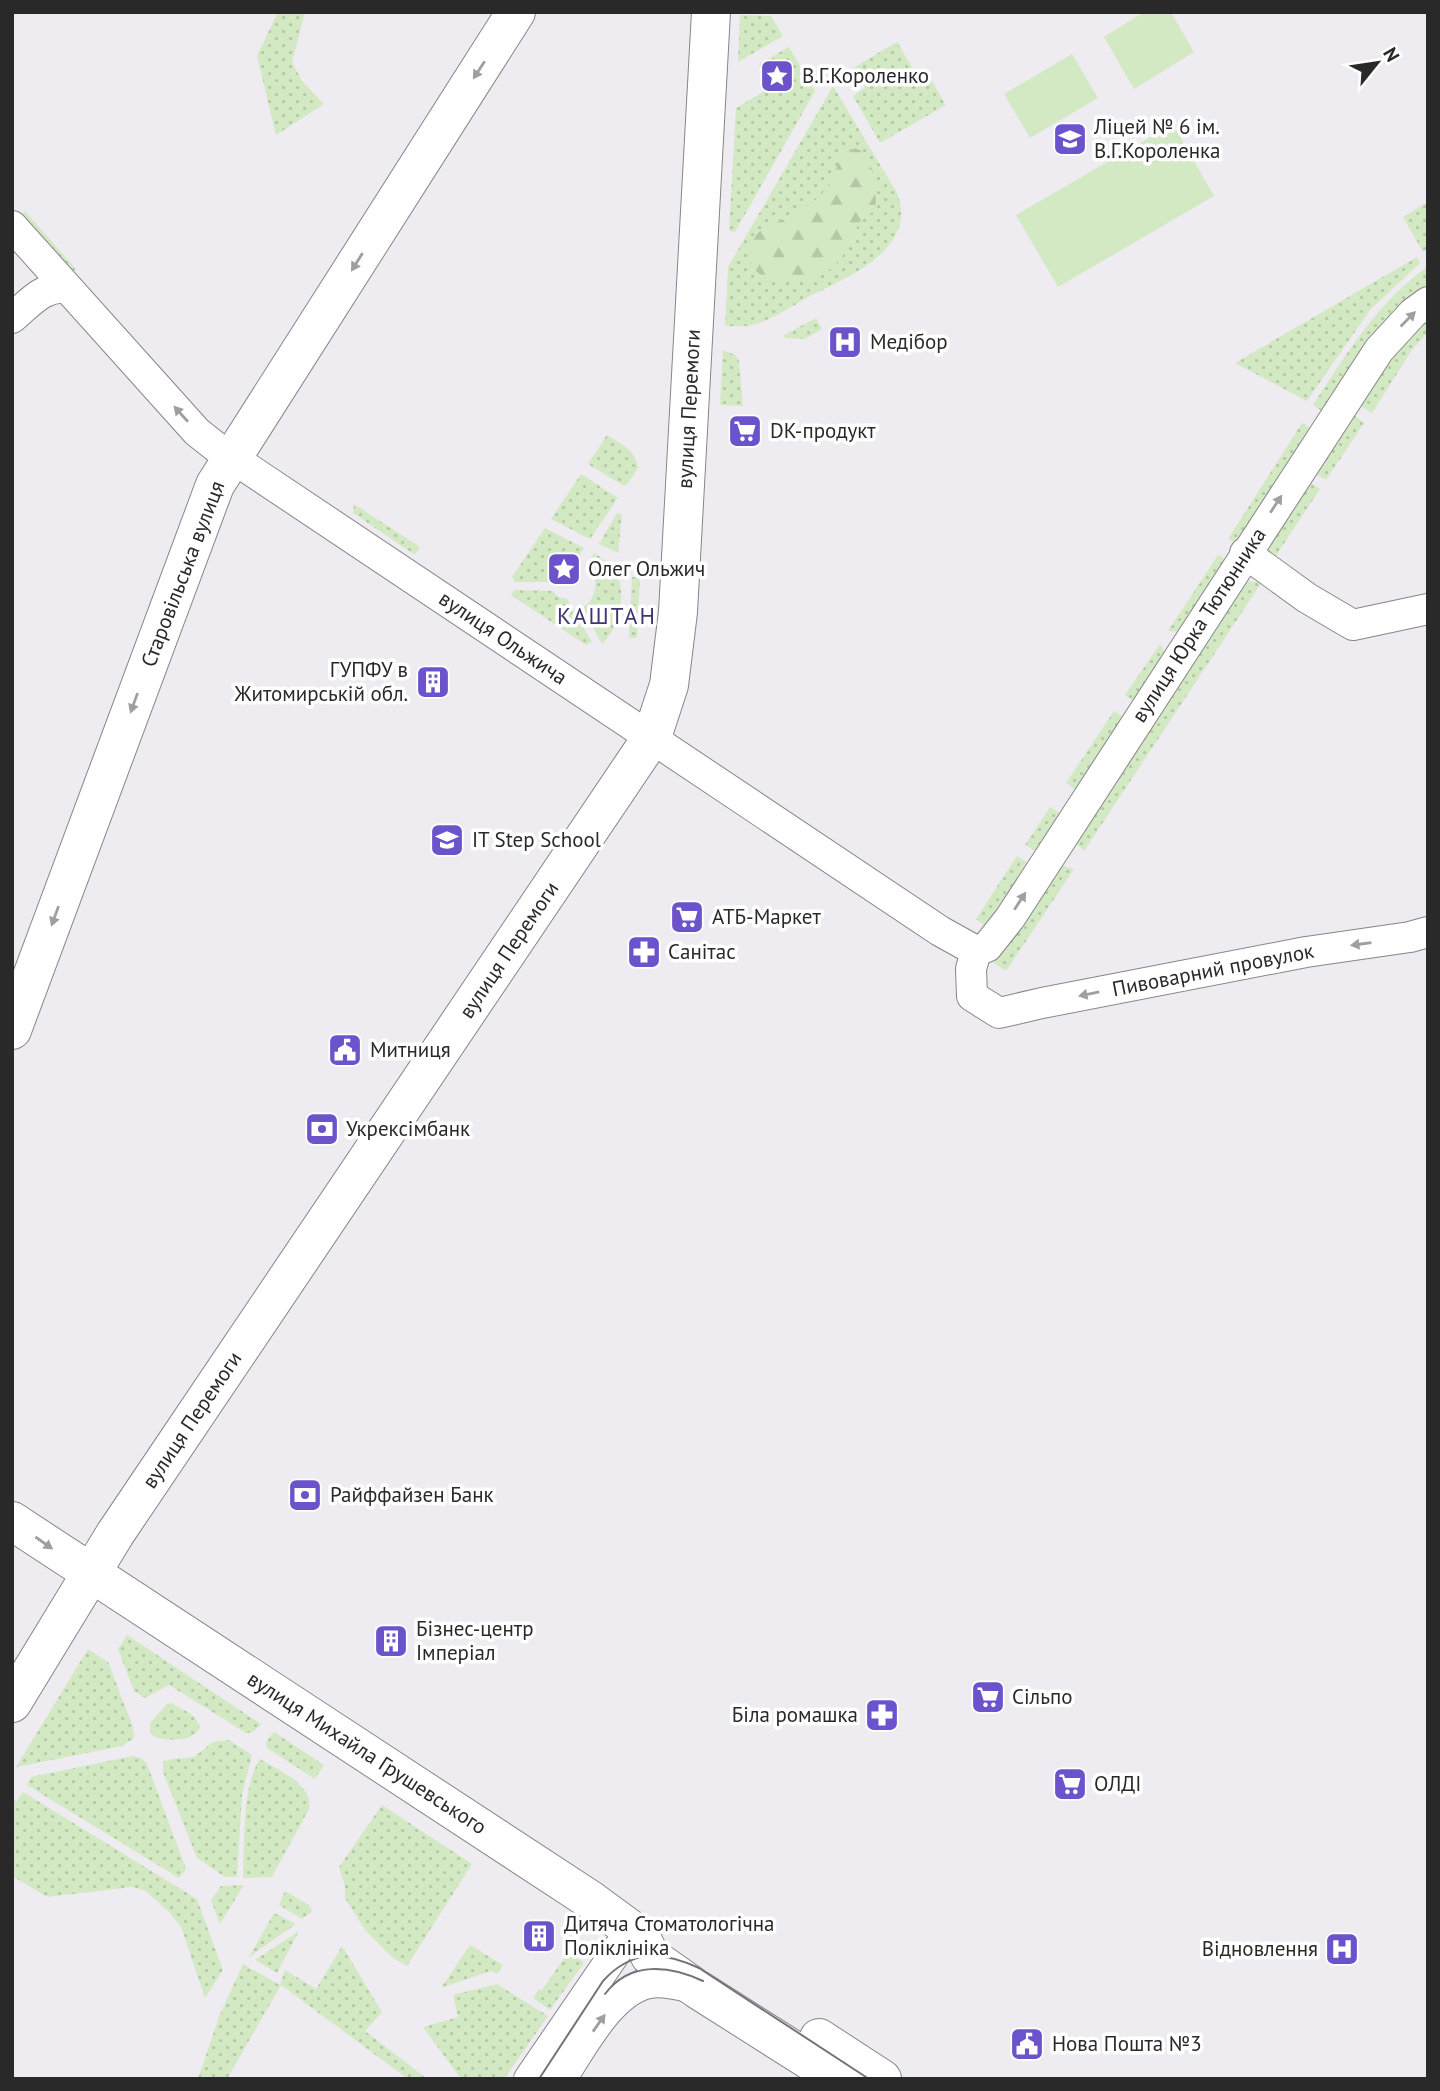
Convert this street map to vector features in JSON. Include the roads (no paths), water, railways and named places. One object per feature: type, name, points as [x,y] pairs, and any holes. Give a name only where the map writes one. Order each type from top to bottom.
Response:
[{"type":"main road","name":"Старовільська вулиця","points":[[12,1030],[215,485],[516,12]]},
{"type":"main road","name":"вулиця Перемоги","points":[[12,1677],[644,732],[669,684],[678,612],[711,12]]},
{"type":"main road","name":"вулиця Михайла Грушевського","points":[[12,1521],[356,1745],[636,1933],[650,1956],[839,2079]]},
{"type":"main road","name":"вулиця Перемоги","points":[[12,1703],[83,1569]]},
{"type":"main road","name":"вулиця Михайла Грушевського","points":[[636,1933],[662,1937],[677,1943],[882,2079]]},
{"type":"street","name":"вулиця Перемоги","points":[[644,732],[657,663],[668,520],[694,12]]},
{"type":"street","name":"вулиця Ольжича","points":[[12,226],[197,432],[940,931],[976,951]]},
{"type":"street","points":[[12,318],[41,293],[57,287],[67,288]]},
{"type":"street","name":"вулиця Юрка Тютюнника","points":[[976,951],[987,947],[1010,918],[1378,350],[1413,313],[1428,302]]},
{"type":"street","points":[[1245,553],[1307,598],[1353,625],[1428,609]]},
{"type":"street","name":"Пивоварний провулок","points":[[976,951],[971,969],[972,996],[999,1013],[1306,952],[1428,932]]},
{"type":"street","points":[[529,2079],[636,1933]]},
{"type":"street","points":[[561,2079],[605,2014],[635,1988],[665,1982],[697,1989]]},
{"type":"tram line","points":[[539,2079],[603,1981],[625,1963],[648,1956],[673,1958],[699,1968],[869,2079]]},
{"type":"tram line","points":[[605,1994],[626,1976],[651,1969],[664,1969],[703,1981]]},
{"type":"place","name":"В.Г.Короленко","points":[[777,76]]},
{"type":"place","name":"Ліцей № 6 ім. В.Г.Короленка","points":[[1070,139]]},
{"type":"place","name":"Медібор","points":[[845,342]]},
{"type":"place","name":"DK-продукт","points":[[745,431]]},
{"type":"place","name":"Олег Ольжич","points":[[564,569]]},
{"type":"place","name":"ГУПФУ в Житомирській обл.","points":[[433,682]]},
{"type":"place","name":"IT Step School","points":[[447,840]]},
{"type":"place","name":"АТБ-Маркет","points":[[687,917]]},
{"type":"place","name":"Санітас","points":[[644,952]]},
{"type":"place","name":"Митниця","points":[[345,1050]]},
{"type":"place","name":"Укрексімбанк","points":[[322,1129]]},
{"type":"place","name":"Райффайзен Банк","points":[[305,1495]]},
{"type":"place","name":"Бізнес-центр Імперіал","points":[[391,1641]]},
{"type":"place","name":"Сільпо","points":[[988,1697]]},
{"type":"place","name":"Біла ромашка","points":[[882,1715]]},
{"type":"place","name":"ОЛДІ","points":[[1070,1784]]},
{"type":"place","name":"Дитяча Стоматологічна Поліклініка","points":[[539,1936]]},
{"type":"place","name":"Відновлення","points":[[1342,1949]]},
{"type":"place","name":"Нова Пошта №3","points":[[1027,2044]]},
{"type":"district","name":"КАШТАН","points":[[607,616]]}]
